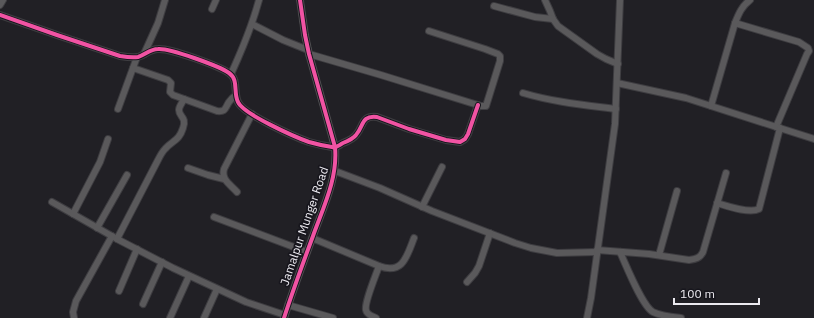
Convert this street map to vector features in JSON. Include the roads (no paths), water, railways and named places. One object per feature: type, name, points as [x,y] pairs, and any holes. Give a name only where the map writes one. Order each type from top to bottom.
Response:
[{"type":"street","points":[[0,5],[3,0]]},
{"type":"street","points":[[144,54],[158,22],[165,0]]},
{"type":"street","points":[[212,9],[216,0]]},
{"type":"street","points":[[231,74],[242,52],[259,0]]},
{"type":"street","name":"Jamalpur Munger Road","points":[[285,316],[299,273],[328,196],[336,162],[335,148],[308,52],[300,0]]},
{"type":"street","points":[[545,0],[553,19],[558,26],[597,54],[618,64]]},
{"type":"street","points":[[587,318],[611,155],[616,109],[620,0]]},
{"type":"street","points":[[711,106],[735,22],[738,14],[750,0]]},
{"type":"street","points":[[494,6],[535,17],[553,19]]},
{"type":"street","points":[[0,15],[57,36],[130,58],[158,49],[165,49],[186,55],[231,74],[235,82],[237,101],[252,114],[276,128],[296,137],[309,142],[335,148],[355,136],[365,120],[372,116],[439,138],[460,142],[465,139],[468,134],[478,105]]},
{"type":"street","points":[[717,203],[751,211],[756,211],[759,209],[778,128],[809,51],[808,48],[799,42],[735,22]]},
{"type":"street","points":[[252,24],[308,52],[484,107],[486,106],[500,61],[500,56],[494,52],[428,31]]},
{"type":"street","points":[[118,109],[137,57]]},
{"type":"street","points":[[133,68],[168,80],[171,83],[171,94],[220,112],[224,110],[230,100],[236,95]]},
{"type":"street","points":[[617,82],[686,98],[814,139]]},
{"type":"street","points":[[523,93],[544,99],[616,109]]},
{"type":"street","points":[[74,318],[73,312],[76,301],[158,160],[166,148],[180,135],[184,119],[179,109],[184,99]]},
{"type":"street","points":[[237,192],[224,179],[222,174],[252,114]]},
{"type":"street","points":[[73,214],[100,162],[108,139]]},
{"type":"street","points":[[422,207],[442,167]]},
{"type":"street","points":[[188,168],[224,179]]},
{"type":"street","points":[[335,171],[515,243],[544,251],[557,253],[597,251],[620,252],[659,255],[690,260],[694,260],[701,255],[726,173]]},
{"type":"street","points":[[97,228],[127,175]]},
{"type":"street","points":[[659,255],[677,191]]},
{"type":"street","points":[[52,202],[114,238],[189,276],[246,302],[285,316]]},
{"type":"street","points":[[214,217],[307,252]]},
{"type":"street","points":[[468,282],[479,266],[490,233]]},
{"type":"street","points":[[312,238],[385,268],[392,269],[399,267],[404,262],[414,238]]},
{"type":"street","points":[[119,291],[137,249]]},
{"type":"street","points":[[620,252],[628,272],[648,308],[652,312],[658,314],[681,318]]},
{"type":"street","points":[[143,304],[162,262]]},
{"type":"street","points":[[376,318],[366,312],[366,308],[367,300],[380,266]]},
{"type":"street","points":[[170,318],[189,276]]},
{"type":"street","points":[[204,318],[217,289]]},
{"type":"street","points":[[288,305],[333,318]]}]
